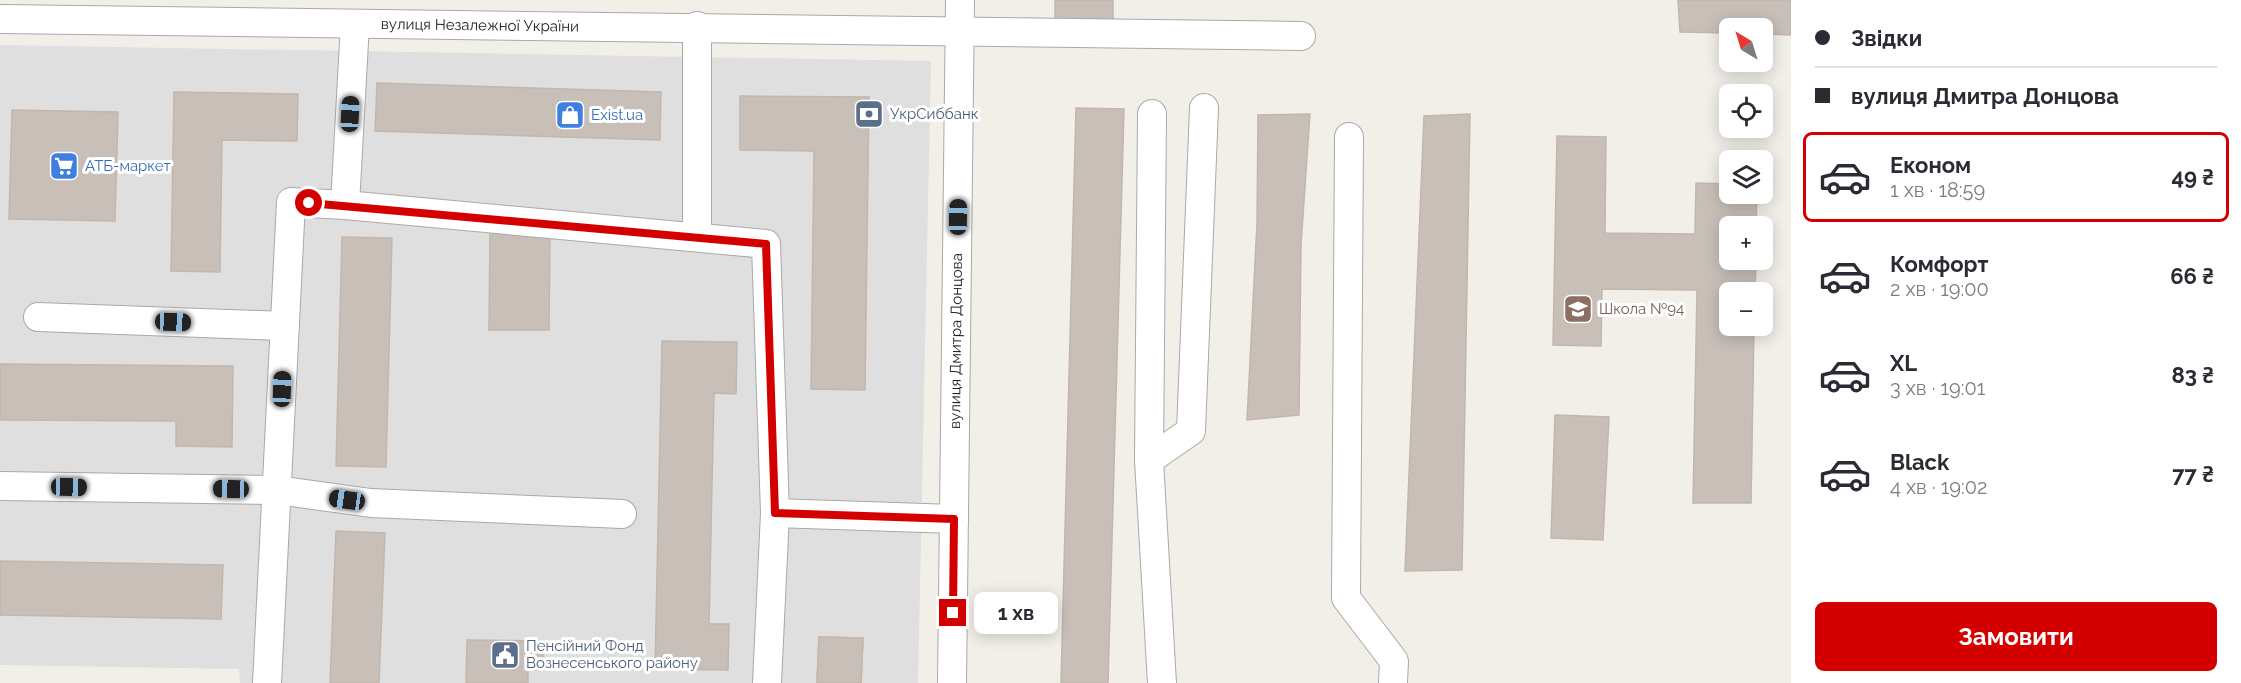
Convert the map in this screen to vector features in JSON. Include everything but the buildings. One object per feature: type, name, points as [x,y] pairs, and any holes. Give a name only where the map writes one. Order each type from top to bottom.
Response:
[{"type":"street","name":"вулиця Дмитра Донцова","points":[[952,683],[960,0]]},
{"type":"street","name":"вулиця Незалежної України","points":[[0,19],[698,26],[1301,36]]},
{"type":"street","points":[[345,205],[355,24]]},
{"type":"street","points":[[697,237],[698,26]]},
{"type":"street","points":[[1149,460],[1191,431],[1204,108]]},
{"type":"street","points":[[1152,114],[1149,460],[1162,683]]},
{"type":"street","points":[[1349,137],[1346,598],[1394,661],[1393,683]]},
{"type":"street","points":[[267,683],[291,202],[766,244],[775,513],[767,683]]},
{"type":"street","points":[[38,317],[285,326]]},
{"type":"street","points":[[0,486],[277,490],[371,503],[622,514]]},
{"type":"street","points":[[775,513],[954,519]]},
{"type":"shaded area","points":[[0,45],[931,61],[918,683],[240,683],[239,669],[0,665]]},
{"type":"place","name":"УкрСиббанк","points":[[869,114]]},
{"type":"place","name":"Exist.ua","points":[[570,115]]},
{"type":"place","name":"АТБ-маркет","points":[[64,166]]},
{"type":"place","name":"Школа №94","points":[[1578,309]]},
{"type":"place","name":"Пенсійний Фонд Вознесенського району","points":[[505,655]]},
{"type":"route","points":[[309,203],[766,244],[775,513],[954,519],[953,613]]}]
